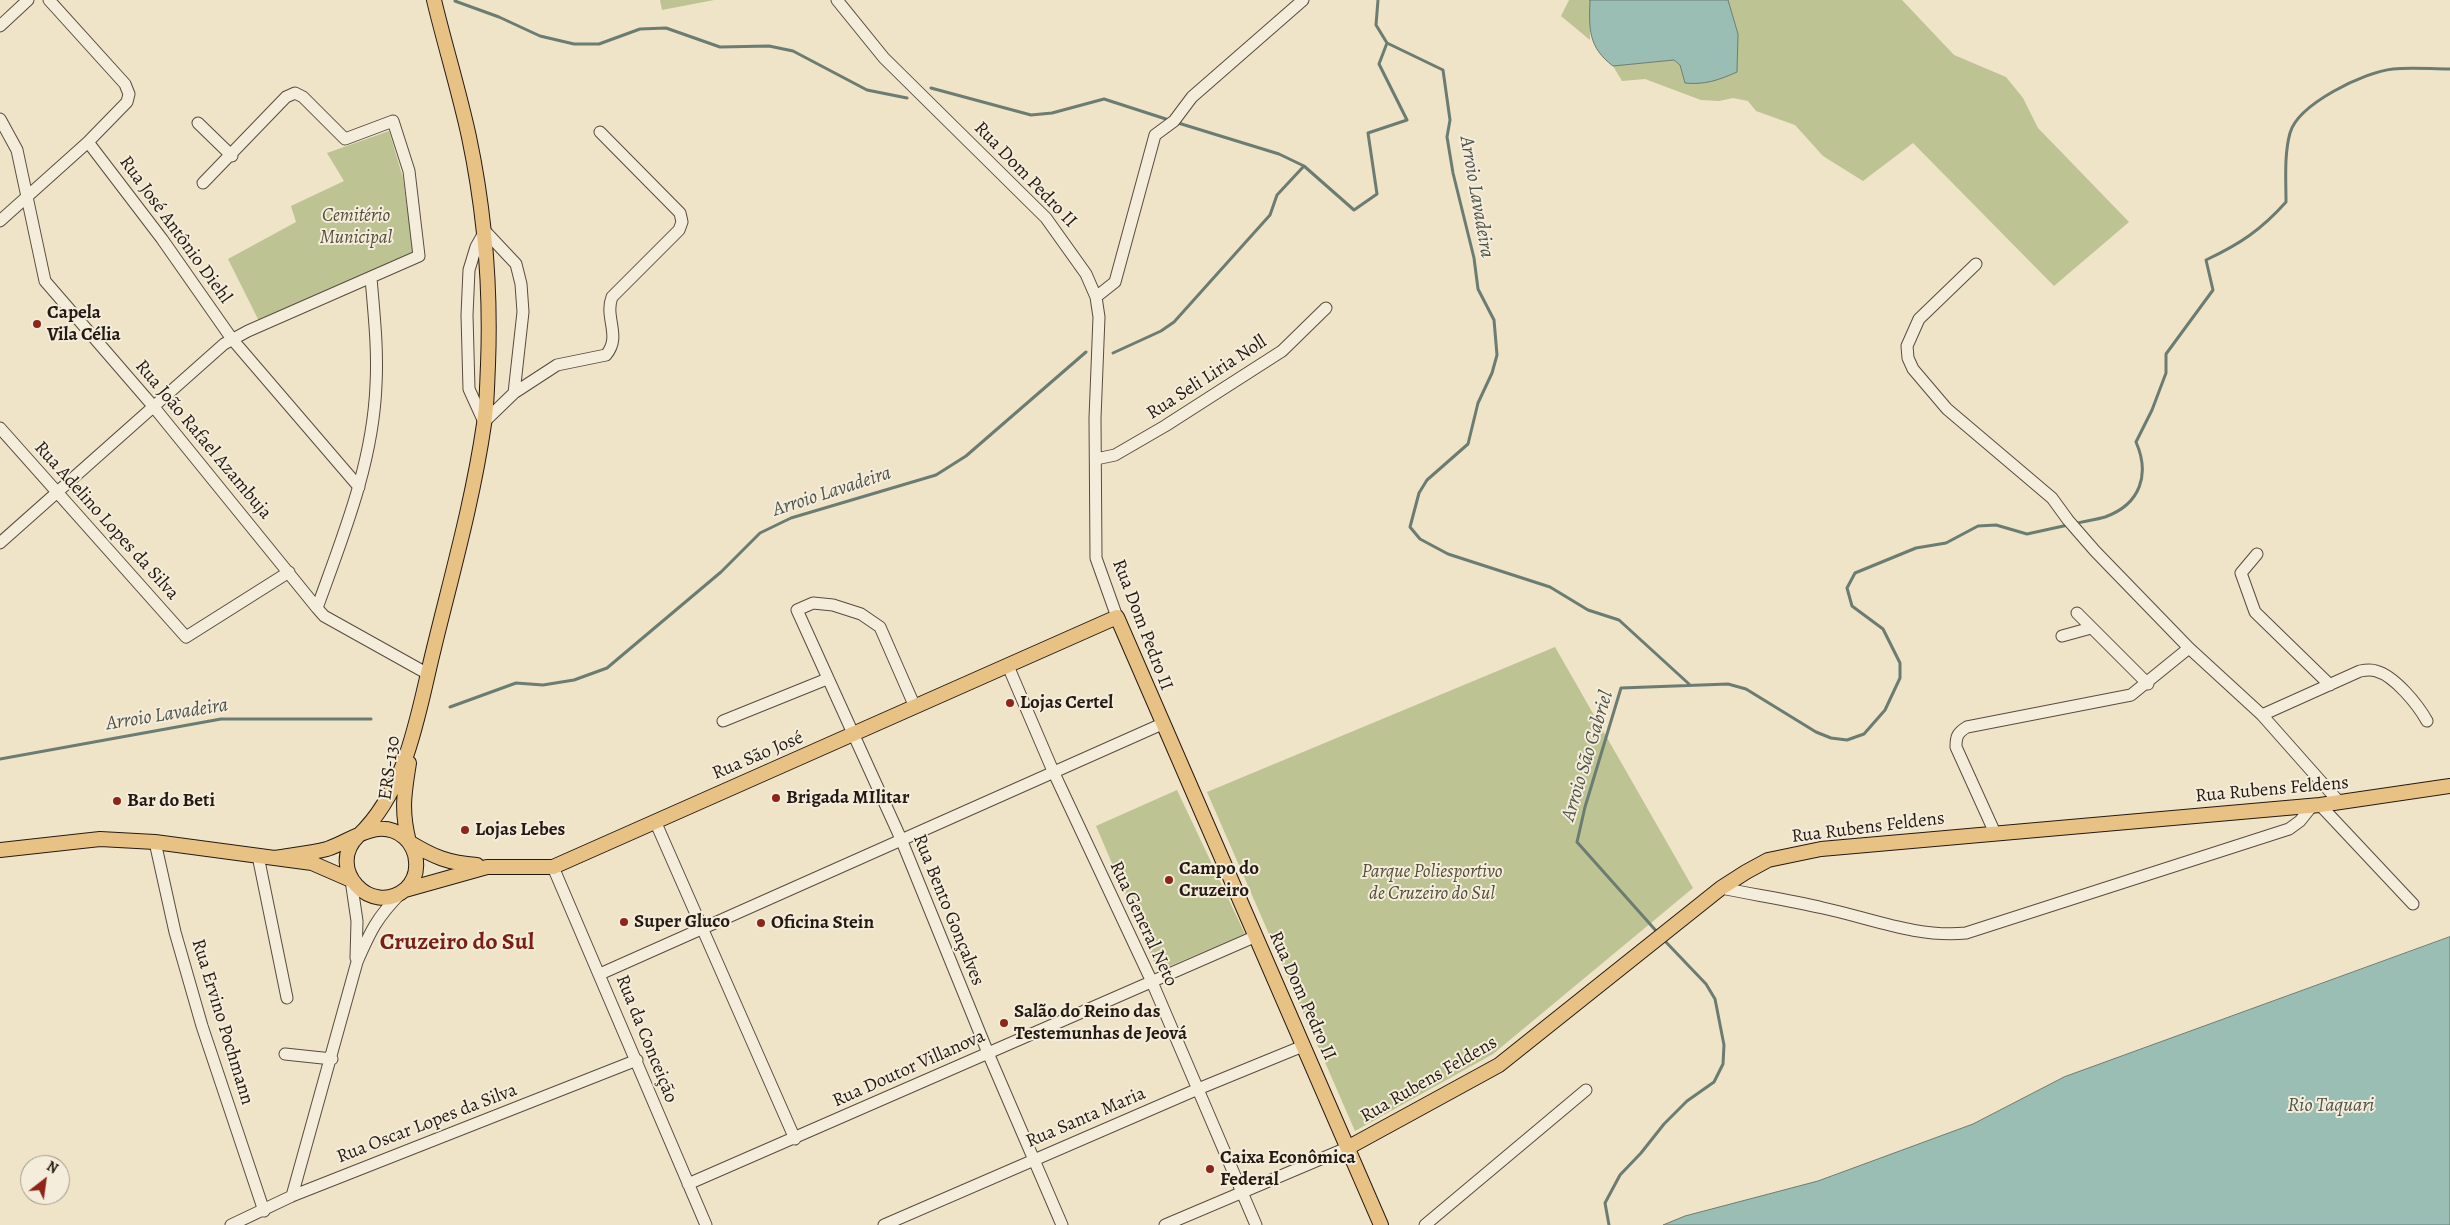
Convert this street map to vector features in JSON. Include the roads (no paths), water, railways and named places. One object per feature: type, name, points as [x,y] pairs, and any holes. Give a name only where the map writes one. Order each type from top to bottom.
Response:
[{"type":"main road","name":"ERS-130","points":[[362,833],[382,808],[394,786],[414,729],[468,506],[484,422],[489,329],[485,231],[468,134],[434,0]]},
{"type":"main road","name":"Rua São José","points":[[405,890],[487,866],[553,867],[1117,617]]},
{"type":"main road","name":"Rua Dom Pedro II","points":[[1117,617],[1254,937],[1349,1147],[1381,1225]]},
{"type":"main road","name":"ERS-130","points":[[409,842],[403,818],[403,798],[414,729]]},
{"type":"main road","name":"Rua Rubens Feldens","points":[[1349,1147],[1500,1065],[1721,888],[1768,860],[1821,849],[2316,806],[2450,786]]},
{"type":"main road","points":[[275,858],[323,850],[362,833],[379,828],[396,832],[434,858],[447,862],[487,866]]},
{"type":"main road","points":[[362,833],[352,844],[346,858],[351,880],[356,887],[371,897],[389,898],[405,890],[414,878],[417,864],[409,842]]},
{"type":"main road","points":[[0,850],[100,839],[155,842],[312,863],[351,880]]},
{"type":"street","points":[[0,26],[28,0]]},
{"type":"street","points":[[0,220],[88,142],[127,102],[129,94],[118,76],[49,0]]},
{"type":"street","name":"Rua Dom Pedro II","points":[[837,0],[884,58],[1046,218],[1086,274],[1096,297],[1099,317],[1095,418],[1096,558],[1117,617]]},
{"type":"street","points":[[1096,297],[1115,282],[1154,135],[1174,121],[1192,97],[1303,0]]},
{"type":"street","points":[[0,543],[153,406],[232,339],[419,256],[409,171],[393,121],[345,139],[302,97],[295,93],[286,97],[232,156],[203,183]]},
{"type":"street","name":"Rua João Rafael Azambuja","points":[[0,119],[17,150],[45,281],[153,406],[324,616],[428,674]]},
{"type":"street","points":[[198,123],[232,156]]},
{"type":"street","points":[[514,392],[522,326],[521,284],[516,264],[485,231],[476,247],[469,270],[467,315],[469,389],[484,422],[514,392],[557,365],[606,355],[614,342],[609,310],[612,297],[679,230],[682,222],[680,213],[600,132]]},
{"type":"street","name":"Rua José Antônio Diehl","points":[[88,142],[162,239],[232,339],[359,487]]},
{"type":"street","points":[[1976,264],[1919,319],[1907,346],[1908,358],[1913,369],[1946,409],[2052,498],[2071,524],[2189,648],[2262,715],[2340,803]]},
{"type":"street","points":[[317,608],[359,487],[371,430],[376,386],[376,337],[371,278]]},
{"type":"street","name":"Rua Seli Liria Noll","points":[[1096,459],[1115,455],[1166,426],[1282,351],[1326,308]]},
{"type":"street","name":"Rua Adelino Lopes da Silva","points":[[0,428],[186,636],[289,572]]},
{"type":"street","points":[[2257,554],[2241,573],[2255,612],[2330,685]]},
{"type":"street","name":"Rua Bento Gonçalves","points":[[915,707],[880,627],[862,614],[833,605],[813,604],[797,610],[852,736],[901,839],[988,1053],[1062,1225]]},
{"type":"street","points":[[2077,614],[2148,684]]},
{"type":"street","points":[[2062,636],[2091,628]]},
{"type":"street","points":[[1996,833],[1956,748],[1956,737],[1959,731],[1967,727],[2131,695],[2148,684],[2189,648]]},
{"type":"street","name":"Rua General Neto","points":[[1008,666],[1053,771],[1152,982],[1244,1193],[1256,1225]]},
{"type":"street","points":[[2262,715],[2360,671],[2375,670],[2386,675],[2418,706],[2428,722]]},
{"type":"street","points":[[722,720],[827,679]]},
{"type":"street","points":[[600,974],[701,927],[1162,724]]},
{"type":"street","points":[[1721,888],[1823,908],[1913,930],[1942,935],[1966,933],[2289,829],[2316,806],[2413,904]]},
{"type":"street","points":[[655,821],[795,1138]]},
{"type":"street","name":"Rua Ervino Pochmann","points":[[155,842],[176,932],[202,1026],[264,1211]]},
{"type":"street","points":[[258,856],[288,998]]},
{"type":"street","name":"Rua da Conceição","points":[[553,867],[706,1225]]},
{"type":"street","points":[[351,880],[357,921],[357,962]]},
{"type":"street","points":[[292,1196],[332,1059],[357,962],[377,920],[405,890]]},
{"type":"street","name":"Rua Doutor Villanova","points":[[688,1184],[1254,937]]},
{"type":"street","name":"Rua Santa Maria","points":[[884,1225],[1034,1159],[1303,1046]]},
{"type":"street","points":[[284,1054],[332,1059]]},
{"type":"street","name":"Rua Oscar Lopes da Silva","points":[[232,1225],[292,1196],[637,1060]]},
{"type":"street","points":[[1425,1225],[1586,1090]]},
{"type":"street","points":[[1165,1225],[1349,1147]]},
{"type":"water","points":[[1590,0],[1728,0],[1738,34],[1737,72],[1712,81],[1685,83],[1680,65],[1674,60],[1613,66],[1594,44],[1590,29]]},
{"type":"water","name":"Rio Taquari","points":[[2450,937],[2450,1225],[1663,1225],[1685,1216],[1818,1181],[1973,1124],[2064,1077]]},
{"type":"waterway","points":[[1378,0],[1376,25],[1387,43]]},
{"type":"waterway","points":[[455,1],[499,17],[540,36],[574,44],[599,44],[640,29],[666,28],[720,47],[769,46],[793,51],[867,90],[907,98]]},
{"type":"waterway","name":"Arroio Lavadeira","points":[[1175,122],[1279,154],[1304,166],[1354,210],[1377,194],[1368,133],[1407,120],[1379,64],[1387,43],[1443,70],[1450,120],[1447,137],[1453,173],[1474,258],[1478,289],[1494,320],[1497,355],[1492,373],[1478,403],[1468,444],[1427,480],[1419,493],[1410,527],[1420,539],[1448,554],[1550,587],[1588,610],[1619,620],[1689,684]]},
{"type":"waterway","name":"Arroio São Gabriel","points":[[2074,524],[2105,517],[2127,504],[2134,496],[2142,476],[2142,465],[2136,442],[2152,410],[2166,373],[2166,354],[2213,290],[2206,260],[2249,235],[2268,221],[2286,202],[2287,150],[2290,133],[2305,111],[2334,91],[2381,71],[2414,68],[2450,69]]},
{"type":"waterway","points":[[931,88],[1031,115],[1052,113],[1104,99],[1169,120]]},
{"type":"waterway","name":"Arroio Lavadeira","points":[[1113,353],[1161,331],[1174,322],[1270,215],[1277,195],[1304,166]]},
{"type":"waterway","name":"Arroio Lavadeira","points":[[450,707],[516,683],[543,685],[574,680],[607,668],[721,572],[760,533],[791,518],[936,475],[966,456],[1086,352]]},
{"type":"waterway","name":"Arroio São Gabriel","points":[[1658,933],[1577,842],[1585,807],[1621,688],[1728,684],[1746,689],[1816,732],[1831,738],[1847,740],[1864,734],[1885,710],[1900,678],[1900,663],[1883,629],[1852,606],[1847,588],[1855,573],[1916,548],[1946,543],[1978,526],[1996,525],[2027,534],[2068,525]]},
{"type":"waterway","name":"Arroio Lavadeira","points":[[0,759],[221,719],[371,719]]},
{"type":"waterway","name":"Arroio São Gabriel","points":[[1609,1225],[1605,1203],[1620,1175],[1641,1153],[1664,1124],[1687,1101],[1714,1082],[1723,1064],[1724,1045],[1715,999],[1706,984],[1664,940]]},
{"type":"place","name":"Capela Vila Célia","points":[[37,324]]},
{"type":"place","name":"Lojas Certel","points":[[1010,703]]},
{"type":"place","name":"Brigada MIlitar","points":[[776,798]]},
{"type":"place","name":"Bar do Beti","points":[[117,801]]},
{"type":"place","name":"Lojas Lebes","points":[[465,830]]},
{"type":"place","name":"Campo do Cruzeiro","points":[[1169,880]]},
{"type":"place","name":"Super Gluco","points":[[624,922]]},
{"type":"place","name":"Oficina Stein","points":[[761,923]]},
{"type":"place","name":"Salão do Reino das Testemunhas de Jeová","points":[[1004,1023]]},
{"type":"place","name":"Caixa Econômica Federal","points":[[1210,1169]]},
{"type":"district","name":"Cruzeiro do Sul","points":[[457,943]]},
{"type":"park label","name":"Cemitério Municipal","points":[[356,227]]},
{"type":"park label","name":"Parque Poliesportivo de Cruzeiro do Sul","points":[[1432,883]]}]
